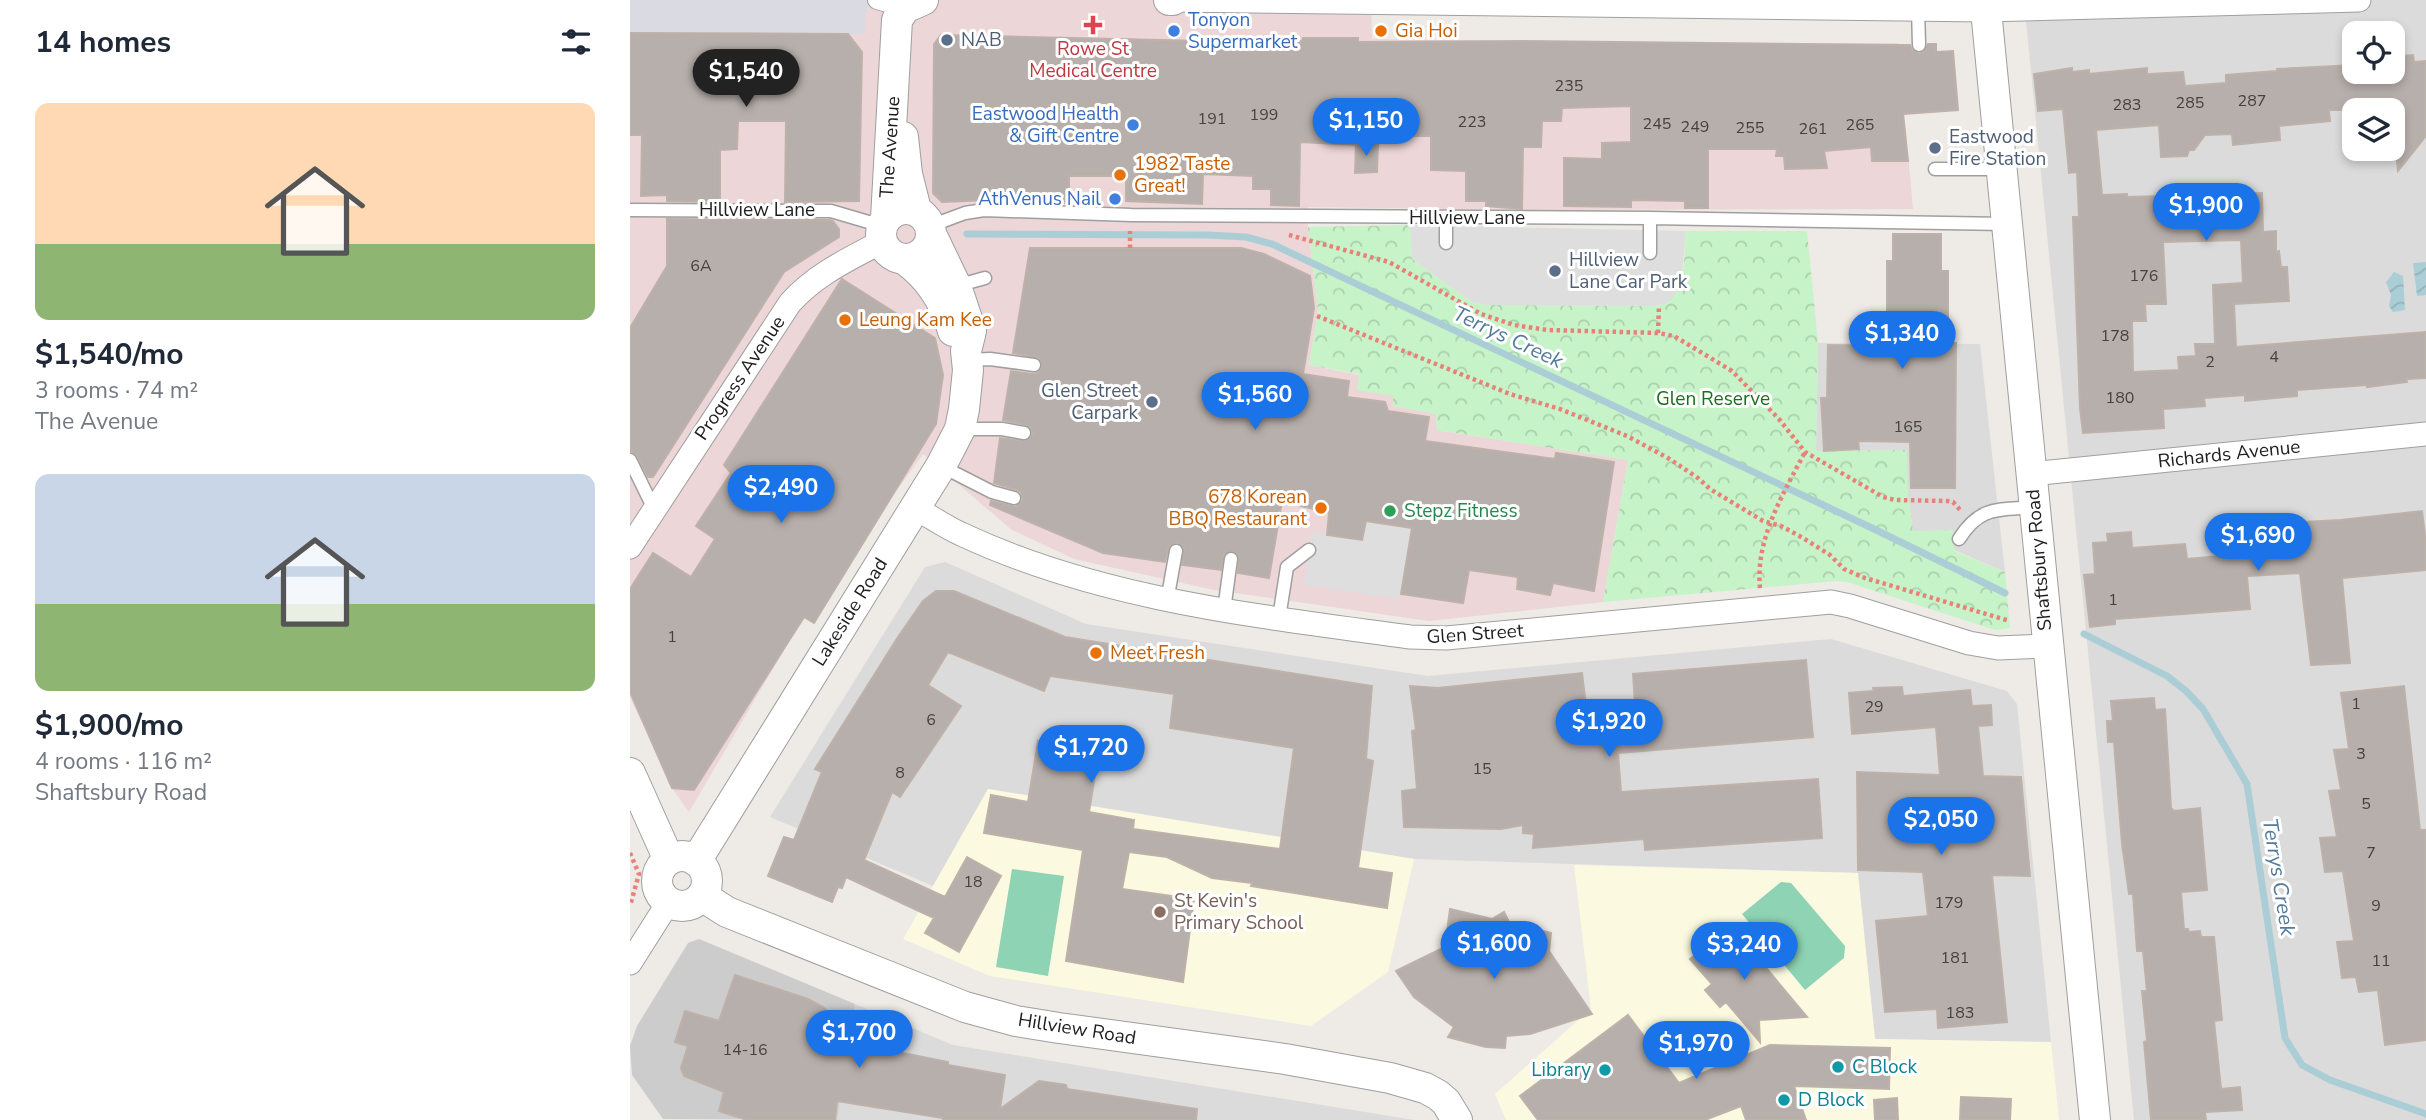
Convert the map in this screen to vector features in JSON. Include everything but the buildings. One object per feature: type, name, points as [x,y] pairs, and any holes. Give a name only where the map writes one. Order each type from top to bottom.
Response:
[{"type":"street","points":[[1172,0],[1918,8],[2359,0]]},
{"type":"street","name":"The Avenue","points":[[889,236],[897,20],[902,3]]},
{"type":"street","name":"Shaftsbury Road","points":[[1985,5],[2095,1120]]},
{"type":"street","name":"The Avenue","points":[[895,74],[907,174],[926,224]]},
{"type":"street","points":[[901,209],[926,224],[925,251],[919,256],[889,236],[901,209]]},
{"type":"street","name":"Lakeside Road","points":[[682,860],[915,508],[960,429],[967,389],[967,356],[971,331],[956,286],[926,224]]},
{"type":"street","points":[[889,236],[930,283],[949,317],[954,336],[967,356]]},
{"type":"street","name":"Progress Avenue","points":[[630,547],[790,303],[819,275],[889,236]]},
{"type":"street","name":"Richards Avenue","points":[[2031,474],[2426,434]]},
{"type":"street","name":"Glen Street","points":[[915,508],[961,534],[1100,585],[1167,601],[1409,637],[1446,638],[1831,603],[1850,606],[1969,643],[1998,648],[2047,646]]},
{"type":"street","points":[[630,773],[682,860],[706,873],[706,889],[702,896],[690,905],[683,906],[663,898],[657,885],[659,870],[682,860]]},
{"type":"street","name":"Hillview Road","points":[[702,896],[727,912],[965,1007],[1016,1021],[1285,1059],[1390,1078],[1418,1086],[1438,1096],[1446,1102],[1457,1120]]},
{"type":"street","points":[[630,963],[668,902]]},
{"type":"lane","points":[[1918,8],[1919,45]]},
{"type":"lane","points":[[1935,169],[2000,169]]},
{"type":"lane","name":"Hillview Lane","points":[[630,210],[831,211],[889,236]]},
{"type":"lane","name":"Hillview Lane","points":[[926,224],[984,210],[1264,217],[1650,218],[2006,224]]},
{"type":"lane","points":[[1446,218],[1446,243]]},
{"type":"lane","points":[[1650,218],[1650,253]]},
{"type":"lane","points":[[956,286],[985,278]]},
{"type":"lane","points":[[967,356],[1034,365]]},
{"type":"lane","points":[[960,429],[1002,429],[1024,433]]},
{"type":"lane","points":[[630,460],[654,509]]},
{"type":"lane","points":[[941,466],[992,492],[1014,498]]},
{"type":"lane","points":[[1959,539],[1970,522],[1982,514],[2034,507]]},
{"type":"lane","points":[[1279,618],[1287,566],[1309,550]]},
{"type":"lane","points":[[1167,601],[1176,551]]},
{"type":"lane","points":[[1224,610],[1231,559]]},
{"type":"path","points":[[1264,217],[1270,226],[1291,236],[1388,262],[1482,314],[1514,325],[1548,330],[1658,333],[1674,337],[1732,371],[1779,419],[1805,452],[1883,497],[1895,500],[1953,502],[1970,522]]},
{"type":"path","points":[[1658,333],[1659,305]]},
{"type":"path","points":[[1317,316],[1510,394],[1560,409],[1627,436],[1668,458],[1710,489],[1770,524],[1803,538],[1830,555],[1844,569],[2010,621]]},
{"type":"path","points":[[1762,608],[1758,569],[1770,524],[1780,498],[1805,452]]},
{"type":"path","points":[[630,853],[639,874],[630,905]]},
{"type":"shaded area","points":[[630,0],[1371,0],[1372,39],[1898,43],[1913,209],[1522,210],[1308,207],[1318,310],[1309,365],[1359,375],[1394,396],[1393,406],[1436,414],[1437,430],[1628,460],[1603,602],[1429,621],[1214,590],[1074,559],[1012,530],[923,454],[791,638],[689,812],[672,788],[630,697]]},
{"type":"shaded area","points":[[630,0],[871,0],[865,15],[865,34],[848,34],[630,33]]},
{"type":"shaded area","points":[[2024,0],[2426,0],[2426,1120],[2134,1120]]},
{"type":"shaded area","name":"Hillview Lane Car Park","points":[[1410,225],[1686,231],[1681,284],[1672,299],[1665,304],[1654,306],[1485,305],[1472,302],[1412,259]]},
{"type":"shaded area","points":[[1818,343],[1980,344],[2005,572],[1913,532],[1908,496],[1816,452]]},
{"type":"shaded area","points":[[1366,521],[1412,528],[1400,599],[1304,585],[1312,532],[1361,540]]},
{"type":"shaded area","points":[[945,562],[1086,624],[1428,676],[1831,639],[2007,691],[2017,704],[2051,1042],[1875,1039],[1857,873],[1414,859],[988,789],[933,886],[770,817],[925,567]]},
{"type":"shaded area","name":"St Kevin's Primary School","points":[[988,789],[1414,859],[1388,972],[1311,1026],[990,976],[903,939]]},
{"type":"shaded area","points":[[1574,865],[1858,873],[1875,1039],[2051,1042],[2059,1120],[1506,1120],[1495,1094],[1591,1009]]},
{"type":"shaded area","points":[[699,939],[855,1004],[837,1120],[663,1119],[632,1075],[630,1046],[637,1026],[688,943]]},
{"type":"shaded area","points":[[855,1004],[953,1045],[1414,1120],[837,1120]]},
{"type":"green space","name":"Glen Reserve","points":[[1410,225],[1412,259],[1472,302],[1485,305],[1654,306],[1673,296],[1679,287],[1684,265],[1686,231],[1807,231],[1818,343],[1816,451],[1907,450],[1908,496],[1913,531],[1953,530],[1954,551],[2005,572],[2010,628],[1995,630],[1847,582],[1836,581],[1603,602],[1628,460],[1437,430],[1436,414],[1393,406],[1393,396],[1357,390],[1359,374],[1309,365],[1318,310],[1308,227]]},
{"type":"green space","points":[[1012,869],[1064,876],[1048,976],[996,967]]},
{"type":"green space","points":[[1781,882],[1791,883],[1845,946],[1844,958],[1805,990],[1742,914]]},
{"type":"water","points":[[2426,262],[2426,295],[2417,296],[2413,263]]},
{"type":"water","points":[[2394,272],[2403,276],[2405,310],[2393,312],[2389,306],[2391,295],[2386,282]]},
{"type":"waterway","name":"Terrys Creek","points":[[967,234],[1207,235],[1246,237],[1272,244],[2005,593]]},
{"type":"waterway","name":"Terrys Creek","points":[[2084,634],[2167,676],[2186,691],[2203,709],[2247,784],[2285,1038],[2302,1065],[2330,1080],[2426,1114]]},
{"type":"place","name":"Rowe St Medical Centre","points":[[1093,25]]},
{"type":"place","name":"Tonyon Supermarket","points":[[1174,31]]},
{"type":"place","name":"Gia Hoi","points":[[1381,31]]},
{"type":"place","name":"NAB","points":[[947,40]]},
{"type":"place","name":"Eastwood Health & Gift Centre","points":[[1133,125]]},
{"type":"place","name":"Eastwood Fire Station","points":[[1935,148]]},
{"type":"place","name":"1982 Taste Great!","points":[[1120,175]]},
{"type":"place","name":"AthVenus Nail","points":[[1115,199]]},
{"type":"place","name":"Hillview Lane Car Park","points":[[1555,271]]},
{"type":"place","name":"Leung Kam Kee","points":[[845,320]]},
{"type":"place","name":"Glen Street Carpark","points":[[1152,402]]},
{"type":"place","name":"678 Korean BBQ Restaurant","points":[[1321,508]]},
{"type":"place","name":"Stepz Fitness","points":[[1390,511]]},
{"type":"place","name":"Meet Fresh","points":[[1096,653]]},
{"type":"place","name":"St Kevin's Primary School","points":[[1160,912]]},
{"type":"place","name":"C Block","points":[[1838,1067]]},
{"type":"place","name":"Library","points":[[1605,1070]]},
{"type":"place","name":"D Block","points":[[1784,1100]]}]
